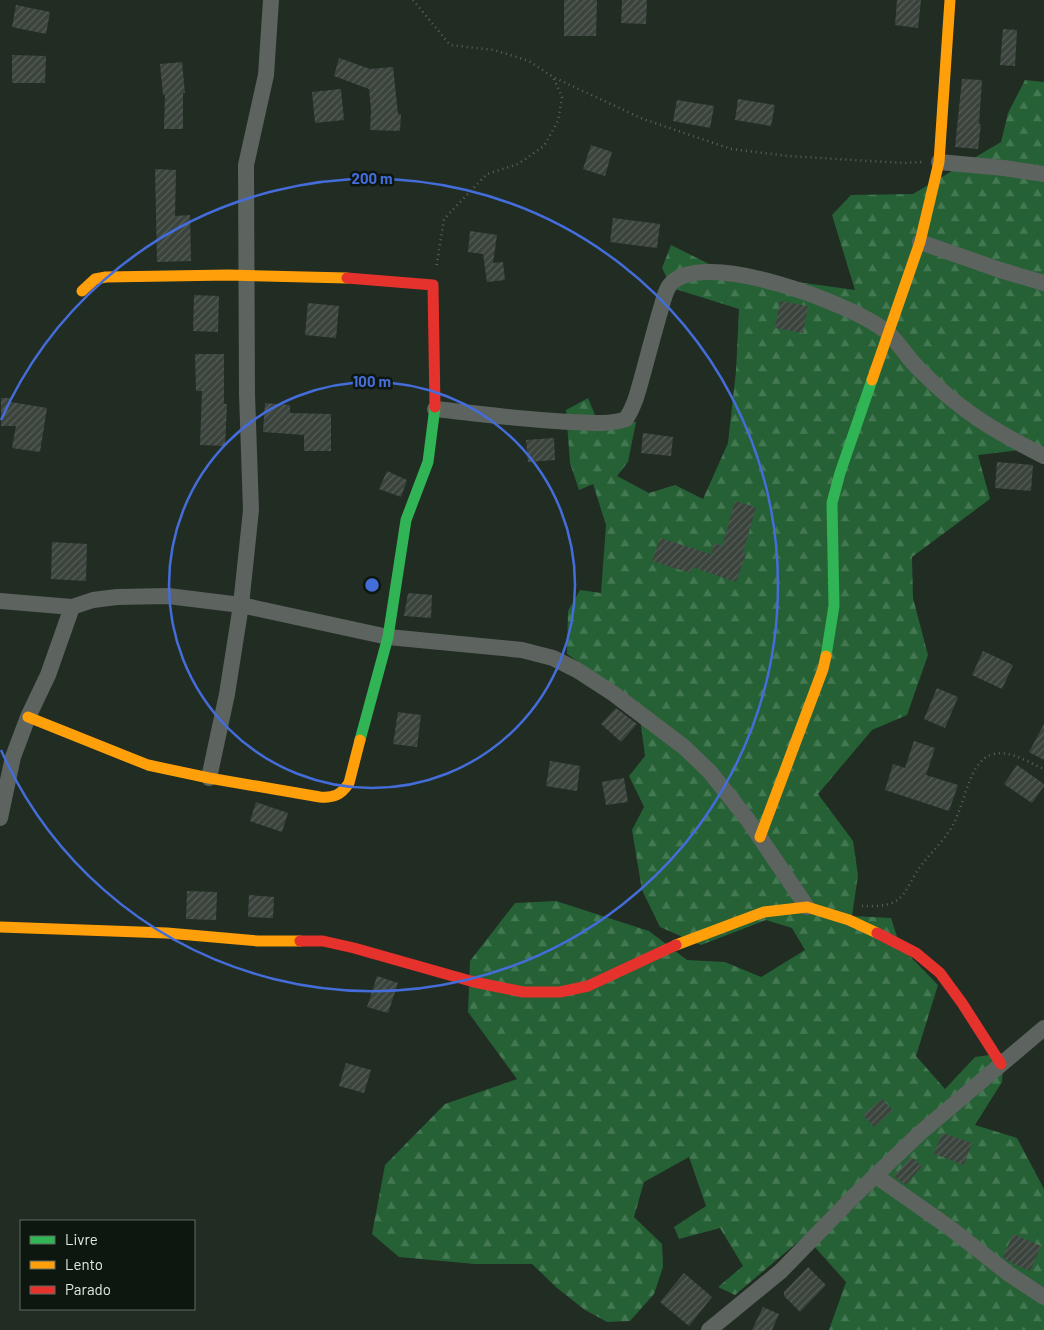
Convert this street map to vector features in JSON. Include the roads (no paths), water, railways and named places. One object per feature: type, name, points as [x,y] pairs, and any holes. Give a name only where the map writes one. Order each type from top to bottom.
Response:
[{"type":"street","points":[[209,778],[227,694],[241,605],[251,510],[247,394],[246,165],[266,75],[271,0]]},
{"type":"street","points":[[760,837],[822,669],[830,639],[834,606],[832,503],[840,473],[920,242],[930,204],[939,162],[950,0]]},
{"type":"street","points":[[939,162],[1044,174]]},
{"type":"street","points":[[920,242],[1044,283]]},
{"type":"street","points":[[435,409],[524,420],[603,423],[626,419],[635,401],[656,325],[669,287],[679,277],[694,272],[736,274],[785,286],[846,308],[888,333],[918,369],[950,399],[985,424],[1044,456]]},
{"type":"street","points":[[28,717],[130,760],[165,770],[320,797],[333,798],[342,794],[349,784],[388,637],[406,520],[428,462],[432,446],[435,409],[433,285],[382,279],[246,274],[106,277],[95,279],[82,291]]},
{"type":"street","points":[[0,601],[72,607],[93,600],[168,596],[241,605],[388,637],[522,650],[553,658],[577,670],[622,700],[684,747],[710,772],[760,837],[807,907]]},
{"type":"street","points":[[0,818],[12,757],[48,675],[72,607]]},
{"type":"street","points":[[0,927],[148,932],[258,941],[323,941],[474,982],[523,992],[560,992],[601,981],[665,949],[764,912],[807,907],[849,920],[916,953],[940,973],[962,1003],[1001,1064]]},
{"type":"street","points":[[709,1330],[781,1271],[920,1134],[1044,1028]]},
{"type":"street","points":[[876,1176],[1044,1298]]}]
